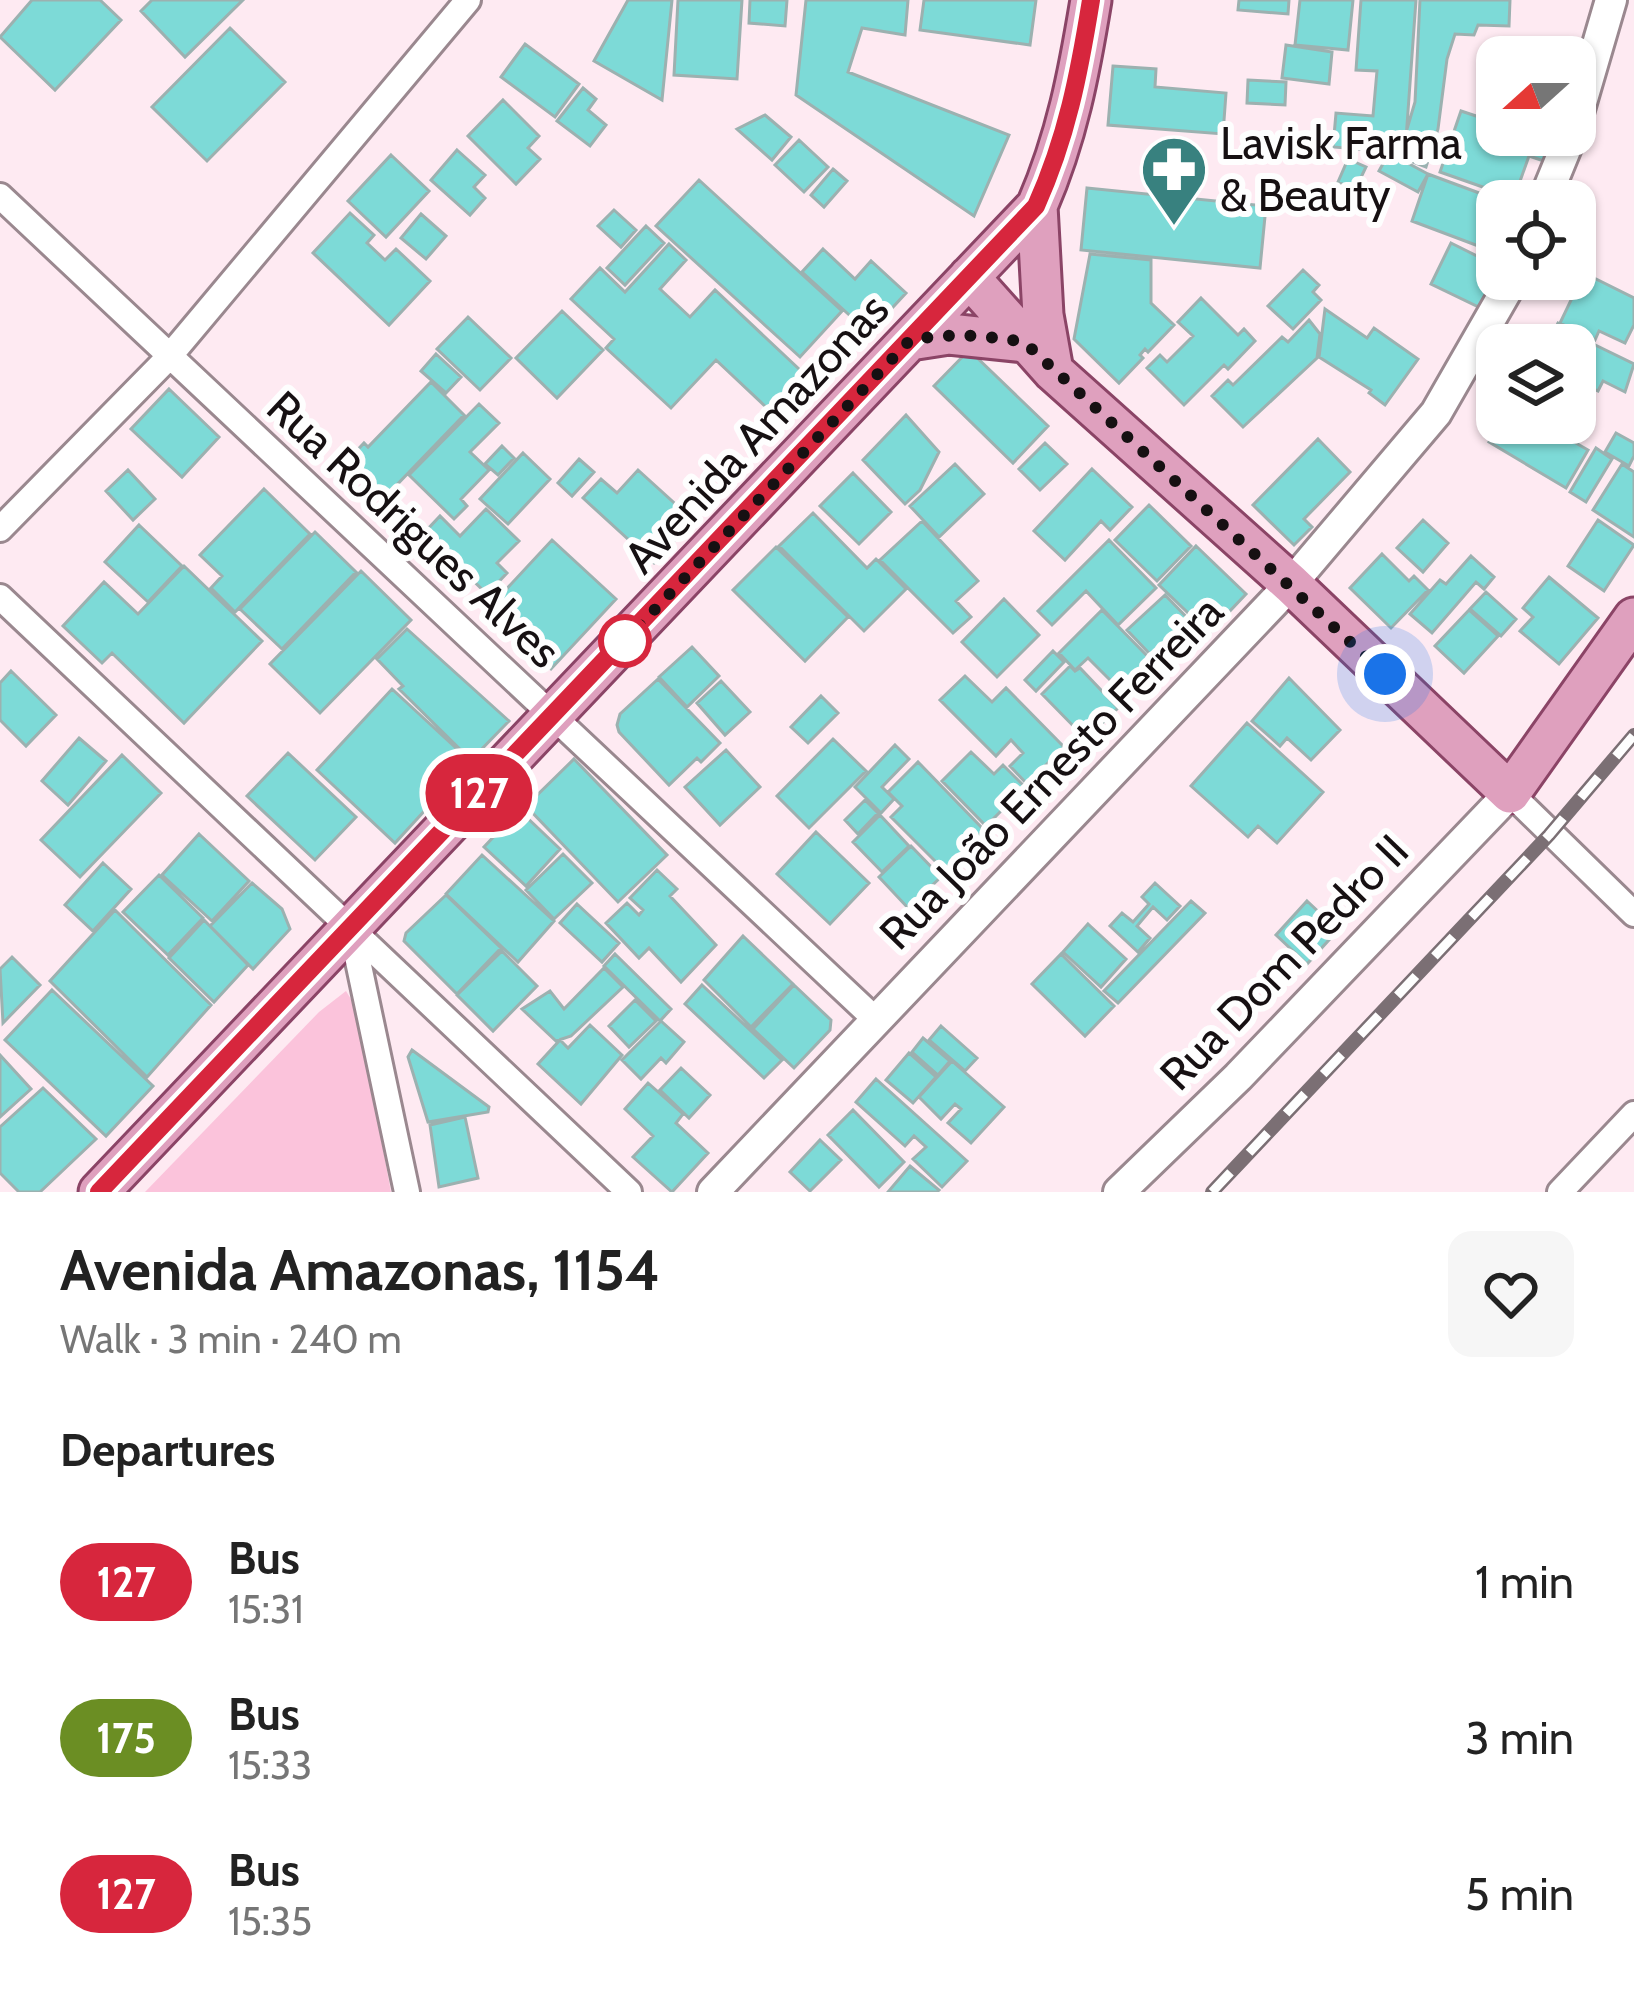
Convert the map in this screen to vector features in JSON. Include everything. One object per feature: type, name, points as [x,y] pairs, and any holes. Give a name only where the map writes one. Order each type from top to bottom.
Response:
[{"type":"main road","name":"Avenida Amazonas","points":[[99,1192],[1036,206],[1060,153],[1091,0]]},
{"type":"main road","points":[[1036,206],[1043,315],[1053,371]]},
{"type":"main road","points":[[969,277],[1053,371],[1291,584],[1510,793],[1634,618]]},
{"type":"main road","points":[[910,340],[949,334],[1024,342]]},
{"type":"street","points":[[0,529],[168,358],[468,0]]},
{"type":"street","points":[[1596,51],[1611,0]]},
{"type":"street","name":"Rua Rodrigues Alves","points":[[0,196],[877,1020]]},
{"type":"street","name":"Rua João Ernesto Ferreira","points":[[713,1192],[1291,584],[1436,413],[1501,300]]},
{"type":"street","points":[[0,597],[629,1192]]},
{"type":"street","points":[[1510,793],[1634,914]]},
{"type":"street","name":"Rua Dom Pedro II","points":[[1119,1192],[1254,1060],[1510,793]]},
{"type":"street","points":[[351,928],[407,1192]]},
{"type":"street","points":[[1559,1192],[1634,1114]]},
{"type":"shaded area","points":[[346,991],[357,1009],[391,1192],[145,1192],[319,1012]]},
{"type":"building","points":[[32,0],[100,0],[121,20],[55,90],[0,37]]},
{"type":"building","points":[[152,0],[243,0],[185,57],[141,11]]},
{"type":"building","points":[[628,0],[672,0],[662,100],[594,61]]},
{"type":"building","points":[[678,0],[742,0],[737,79],[674,75]]},
{"type":"building","points":[[750,0],[787,0],[785,26],[749,23]]},
{"type":"building","points":[[806,0],[908,0],[905,35],[862,28],[848,72],[1009,135],[974,216],[796,95]]},
{"type":"building","points":[[924,0],[1036,0],[1030,45],[920,30]]},
{"type":"building","points":[[1239,0],[1289,0],[1288,14],[1238,10]]},
{"type":"building","points":[[1300,0],[1353,0],[1348,50],[1295,45]]},
{"type":"building","points":[[1361,0],[1416,0],[1405,153],[1333,147],[1336,113],[1373,116],[1377,71],[1356,70]]},
{"type":"building","points":[[1420,0],[1510,0],[1509,26],[1478,25],[1474,35],[1455,34],[1438,129],[1426,167],[1405,159],[1415,102]]},
{"type":"building","points":[[230,28],[285,82],[207,161],[152,107]]},
{"type":"building","points":[[525,44],[579,84],[555,117],[501,77]]},
{"type":"building","points":[[1286,45],[1332,52],[1329,84],[1282,78]]},
{"type":"building","points":[[1113,66],[1156,69],[1155,87],[1226,93],[1223,134],[1108,125]]},
{"type":"building","points":[[1248,80],[1286,82],[1285,105],[1247,103]]},
{"type":"building","points":[[583,88],[596,99],[588,110],[606,125],[590,146],[557,121]]},
{"type":"building","points":[[503,100],[539,136],[528,148],[540,159],[516,184],[468,136]]},
{"type":"building","points":[[1461,111],[1476,116],[1476,156],[1529,156],[1520,180],[1476,180],[1476,185],[1440,172]]},
{"type":"building","points":[[765,115],[791,137],[772,160],[737,129]]},
{"type":"building","points":[[799,140],[828,167],[804,192],[775,165]]},
{"type":"building","points":[[457,150],[485,175],[474,187],[485,198],[470,215],[431,180]]},
{"type":"building","points":[[1389,153],[1428,174],[1418,192],[1379,171]]},
{"type":"building","points":[[391,155],[429,191],[386,237],[348,201]]},
{"type":"building","points":[[1348,159],[1366,167],[1355,190],[1338,182]]},
{"type":"building","points":[[833,169],[847,181],[824,207],[811,195]]},
{"type":"building","points":[[1428,174],[1476,192],[1476,245],[1412,221]]},
{"type":"building","points":[[699,180],[842,311],[800,357],[656,226]]},
{"type":"building","name":"Lavisk Farma & Beauty","points":[[1087,188],[1266,206],[1260,268],[1081,250]]},
{"type":"building","points":[[614,210],[636,230],[621,247],[598,226]]},
{"type":"building","points":[[350,213],[374,235],[367,243],[385,260],[396,249],[430,281],[389,325],[313,253]]},
{"type":"building","points":[[421,214],[446,236],[426,259],[401,238]]},
{"type":"building","points":[[646,226],[664,243],[625,285],[607,268]]},
{"type":"building","points":[[1451,243],[1476,256],[1476,300],[1489,300],[1487,311],[1431,284]]},
{"type":"building","points":[[669,244],[686,260],[660,289],[690,317],[715,290],[816,385],[782,422],[716,360],[671,408],[606,348],[614,339],[571,299],[600,268],[625,292]]},
{"type":"building","points":[[823,249],[855,279],[871,261],[906,293],[869,333],[802,272]]},
{"type":"building","points":[[1090,254],[1151,260],[1151,303],[1174,325],[1148,352],[1145,349],[1143,358],[1119,383],[1074,339]]},
{"type":"building","points":[[1303,270],[1319,285],[1313,292],[1321,300],[1293,329],[1268,306]]},
{"type":"building","points":[[1596,279],[1634,298],[1634,325],[1625,343],[1599,331],[1596,338],[1596,324],[1560,323],[1571,300],[1596,300]]},
{"type":"building","points":[[1201,298],[1238,335],[1244,329],[1255,341],[1184,405],[1147,368],[1160,355],[1167,362],[1193,336],[1178,322]]},
{"type":"building","points":[[1325,309],[1367,338],[1374,328],[1418,359],[1385,405],[1371,390],[1319,357]]},
{"type":"building","points":[[562,311],[603,350],[557,398],[516,358]]},
{"type":"building","points":[[468,317],[511,358],[480,390],[437,349]]},
{"type":"building","points":[[1309,320],[1320,334],[1317,358],[1243,427],[1212,396],[1228,380],[1233,385],[1282,337],[1288,342]]},
{"type":"building","points":[[1596,345],[1634,364],[1625,392],[1603,381],[1598,391]]},
{"type":"building","points":[[969,350],[1048,426],[1013,463],[934,386]]},
{"type":"building","points":[[436,354],[461,377],[446,393],[421,371]]},
{"type":"building","points":[[431,382],[464,415],[386,496],[349,459],[364,443],[368,447]]},
{"type":"building","points":[[169,389],[219,437],[182,477],[131,429]]},
{"type":"building","points":[[479,404],[499,423],[470,452],[489,470],[461,499],[467,506],[454,519],[409,475]]},
{"type":"building","points":[[906,415],[939,452],[920,490],[905,504],[863,460]]},
{"type":"building","points":[[1616,433],[1634,443],[1629,466],[1605,452]]},
{"type":"building","points":[[1318,439],[1350,472],[1304,519],[1312,527],[1294,545],[1253,505]]},
{"type":"building","points":[[1045,443],[1067,464],[1040,490],[1019,469]]},
{"type":"building","points":[[1492,444],[1578,444],[1588,450],[1566,488]]},
{"type":"building","points":[[502,446],[514,458],[498,475],[485,464]]},
{"type":"building","points":[[1596,448],[1612,459],[1586,502],[1570,492]]},
{"type":"building","points":[[523,453],[550,479],[508,524],[480,499]]},
{"type":"building","points":[[579,459],[594,472],[572,496],[558,483]]},
{"type":"building","points":[[955,464],[984,494],[939,537],[910,506]]},
{"type":"building","points":[[1622,464],[1634,472],[1634,537],[1593,510]]},
{"type":"building","points":[[1092,469],[1132,507],[1110,530],[1101,521],[1065,560],[1034,531]]},
{"type":"building","points":[[128,470],[155,499],[133,520],[106,491]]},
{"type":"building","points":[[638,470],[693,520],[654,563],[583,498],[601,479],[617,493]]},
{"type":"building","points":[[853,473],[891,512],[859,544],[820,506]]},
{"type":"building","points":[[264,489],[310,534],[235,612],[211,588],[222,576],[200,555]]},
{"type":"building","points":[[1149,505],[1191,546],[1157,581],[1115,540]]},
{"type":"building","points":[[486,509],[519,541],[497,563],[507,573],[487,594],[424,533],[440,516],[460,536]]},
{"type":"building","points":[[813,513],[867,568],[876,559],[906,589],[864,631],[779,546]]},
{"type":"building","points":[[1423,520],[1448,543],[1423,572],[1397,548]]},
{"type":"building","points":[[1598,520],[1634,545],[1604,591],[1568,566]]},
{"type":"building","points":[[922,521],[978,581],[956,601],[971,617],[953,633],[880,560]]},
{"type":"building","points":[[139,525],[182,566],[148,602],[105,562]]},
{"type":"building","points":[[315,532],[356,572],[282,649],[240,609]]},
{"type":"building","points":[[552,540],[616,599],[551,669],[487,610]]},
{"type":"building","points":[[1109,540],[1156,588],[1118,625],[1086,591],[1052,625],[1038,611]]},
{"type":"building","points":[[1196,546],[1246,594],[1209,633],[1159,585]]},
{"type":"building","points":[[776,547],[848,617],[805,661],[733,590]]},
{"type":"building","points":[[1382,554],[1409,581],[1414,576],[1428,590],[1391,628],[1350,588]]},
{"type":"building","points":[[1471,556],[1494,577],[1484,589],[1476,582],[1432,633],[1410,614],[1440,580],[1446,584]]},
{"type":"building","points":[[184,566],[262,641],[184,723],[112,653],[102,663],[63,626],[104,582],[138,614]]},
{"type":"building","points":[[361,571],[411,620],[320,713],[270,664]]},
{"type":"building","points":[[1549,577],[1598,618],[1559,664],[1520,631],[1533,617],[1523,608]]},
{"type":"building","points":[[1486,592],[1516,619],[1501,636],[1470,609]]},
{"type":"building","points":[[1165,595],[1203,634],[1165,670],[1127,630]]},
{"type":"building","points":[[1004,599],[1039,635],[997,677],[962,642]]},
{"type":"building","points":[[1102,610],[1160,669],[1129,699],[1088,658],[1075,670],[1059,653]]},
{"type":"building","points":[[1469,610],[1498,636],[1464,673],[1435,646]]},
{"type":"building","points":[[407,629],[509,721],[471,760],[399,689],[403,686],[377,659]]},
{"type":"building","points":[[692,647],[719,676],[687,707],[659,677]]},
{"type":"building","points":[[1053,651],[1064,662],[1036,691],[1025,680]]},
{"type":"building","points":[[1070,666],[1075,671],[1080,668],[1118,708],[1086,739],[1042,694]]},
{"type":"building","points":[[11,671],[56,715],[26,746],[0,720],[0,683]]},
{"type":"building","points":[[965,676],[992,702],[1006,688],[1064,747],[1027,784],[1010,766],[1023,753],[1011,740],[996,756],[940,700]]},
{"type":"building","points":[[1289,678],[1340,730],[1311,760],[1287,738],[1280,746],[1252,721]]},
{"type":"building","points":[[658,679],[720,743],[669,785],[617,725],[620,714]]},
{"type":"building","points":[[721,681],[750,712],[725,735],[697,703]]},
{"type":"building","points":[[392,689],[470,761],[395,843],[317,770]]},
{"type":"building","points":[[821,696],[838,713],[808,743],[791,727]]},
{"type":"building","points":[[1247,723],[1323,792],[1277,843],[1258,826],[1248,837],[1191,786]]},
{"type":"building","points":[[79,738],[106,761],[68,805],[42,781]]},
{"type":"building","points":[[833,739],[866,771],[809,828],[777,796]]},
{"type":"building","points":[[895,745],[909,759],[882,787],[894,799],[881,813],[855,787]]},
{"type":"building","points":[[726,750],[760,787],[720,825],[685,787]]},
{"type":"building","points":[[971,752],[994,774],[1003,765],[1025,787],[986,826],[942,781]]},
{"type":"building","points":[[288,753],[356,817],[315,860],[247,796]]},
{"type":"building","points":[[122,755],[161,793],[80,877],[41,840]]},
{"type":"building","points":[[574,759],[667,855],[618,902],[526,806]]},
{"type":"building","points":[[918,762],[984,830],[944,870],[891,817],[902,806],[888,792]]},
{"type":"building","points":[[865,800],[878,813],[858,834],[845,820]]},
{"type":"building","points":[[519,810],[560,849],[526,886],[484,847]]},
{"type":"building","points":[[880,815],[909,846],[882,872],[853,842]]},
{"type":"building","points":[[816,832],[869,883],[830,924],[777,874]]},
{"type":"building","points":[[199,834],[249,881],[212,921],[162,875]]},
{"type":"building","points":[[911,846],[941,877],[908,908],[879,877]]},
{"type":"building","points":[[563,854],[592,883],[554,919],[526,890]]},
{"type":"building","points":[[482,855],[554,921],[518,962],[446,894]]},
{"type":"building","points":[[103,863],[131,889],[93,931],[65,905]]},
{"type":"building","points":[[657,870],[677,889],[670,896],[716,945],[681,982],[649,948],[639,958],[606,923],[627,903],[639,915],[643,910],[630,898]]},
{"type":"building","points":[[159,875],[203,918],[168,955],[123,912]]},
{"type":"building","points":[[252,883],[282,909],[290,929],[253,969],[210,926]]},
{"type":"building","points":[[1155,883],[1180,906],[1167,920],[1153,907],[1137,926],[1150,938],[1138,952],[1110,926],[1122,913],[1133,922],[1149,904],[1142,897]]},
{"type":"building","points":[[446,895],[501,948],[457,994],[404,941],[406,933]]},
{"type":"building","points":[[1191,901],[1205,913],[1118,1003],[1104,991]]},
{"type":"building","points":[[1307,901],[1338,930],[1307,964],[1276,935]]},
{"type":"building","points":[[577,904],[619,943],[602,962],[560,923]]},
{"type":"building","points":[[115,910],[211,1005],[147,1077],[50,981]]},
{"type":"building","points":[[204,920],[248,965],[214,1002],[169,958]]},
{"type":"building","points":[[1088,924],[1126,959],[1101,987],[1063,952]]},
{"type":"building","points":[[743,936],[793,984],[751,1027],[704,980]]},
{"type":"building","points":[[502,951],[537,986],[493,1031],[457,995]]},
{"type":"building","points":[[615,954],[671,1009],[660,1021],[604,966]]},
{"type":"building","points":[[1061,954],[1114,1006],[1085,1036],[1032,984]]},
{"type":"building","points":[[12,957],[40,985],[3,1023],[0,969]]},
{"type":"building","points":[[604,968],[623,987],[571,1036],[556,1041],[522,1009],[550,991],[564,1009]]},
{"type":"building","points":[[702,985],[782,1060],[764,1078],[685,1004]]},
{"type":"building","points":[[794,985],[831,1020],[830,1030],[794,1068],[753,1029]]},
{"type":"building","points":[[52,990],[153,1086],[106,1136],[5,1040]]},
{"type":"building","points":[[635,1000],[656,1021],[629,1047],[609,1026]]},
{"type":"building","points":[[661,1021],[684,1042],[666,1063],[661,1058],[641,1079],[622,1060]]},
{"type":"building","points":[[590,1025],[622,1055],[581,1104],[538,1064],[560,1040],[568,1048]]},
{"type":"building","points":[[941,1026],[977,1058],[965,1071],[929,1040]]},
{"type":"building","points":[[923,1038],[950,1061],[938,1075],[912,1052]]},
{"type":"building","points":[[412,1050],[489,1107],[488,1112],[428,1122],[408,1057]]},
{"type":"building","points":[[909,1053],[936,1077],[913,1103],[886,1080]]},
{"type":"building","points":[[0,1055],[31,1089],[0,1117]]},
{"type":"building","points":[[952,1061],[1004,1107],[971,1143],[948,1123],[961,1109],[955,1104],[941,1119],[919,1097]]},
{"type":"building","points":[[681,1068],[710,1095],[689,1118],[660,1090]]},
{"type":"building","points":[[876,1079],[967,1161],[942,1187],[913,1159],[926,1147],[914,1136],[905,1146],[856,1102]]},
{"type":"building","points":[[648,1083],[683,1114],[676,1123],[708,1153],[672,1192],[633,1157],[653,1136],[625,1109]]},
{"type":"building","points":[[43,1088],[96,1139],[40,1192],[19,1192],[0,1173],[0,1127]]},
{"type":"building","points":[[853,1110],[904,1162],[879,1187],[828,1135]]},
{"type":"building","points":[[465,1117],[478,1178],[439,1187],[430,1125]]},
{"type":"building","points":[[820,1140],[841,1160],[810,1191],[790,1172]]},
{"type":"building","points":[[910,1166],[939,1190],[888,1192]]},
{"type":"railway","points":[[1212,1192],[1549,835],[1634,735]]},
{"type":"bus line","name":"127","points":[[99,1192],[1036,206],[1060,153],[1091,0]]},
{"type":"place","name":"Lavisk Farma & Beauty","points":[[1174,228]]},
{"type":"route","points":[[625,641],[910,340],[985,335],[1024,342],[1385,674]]}]
